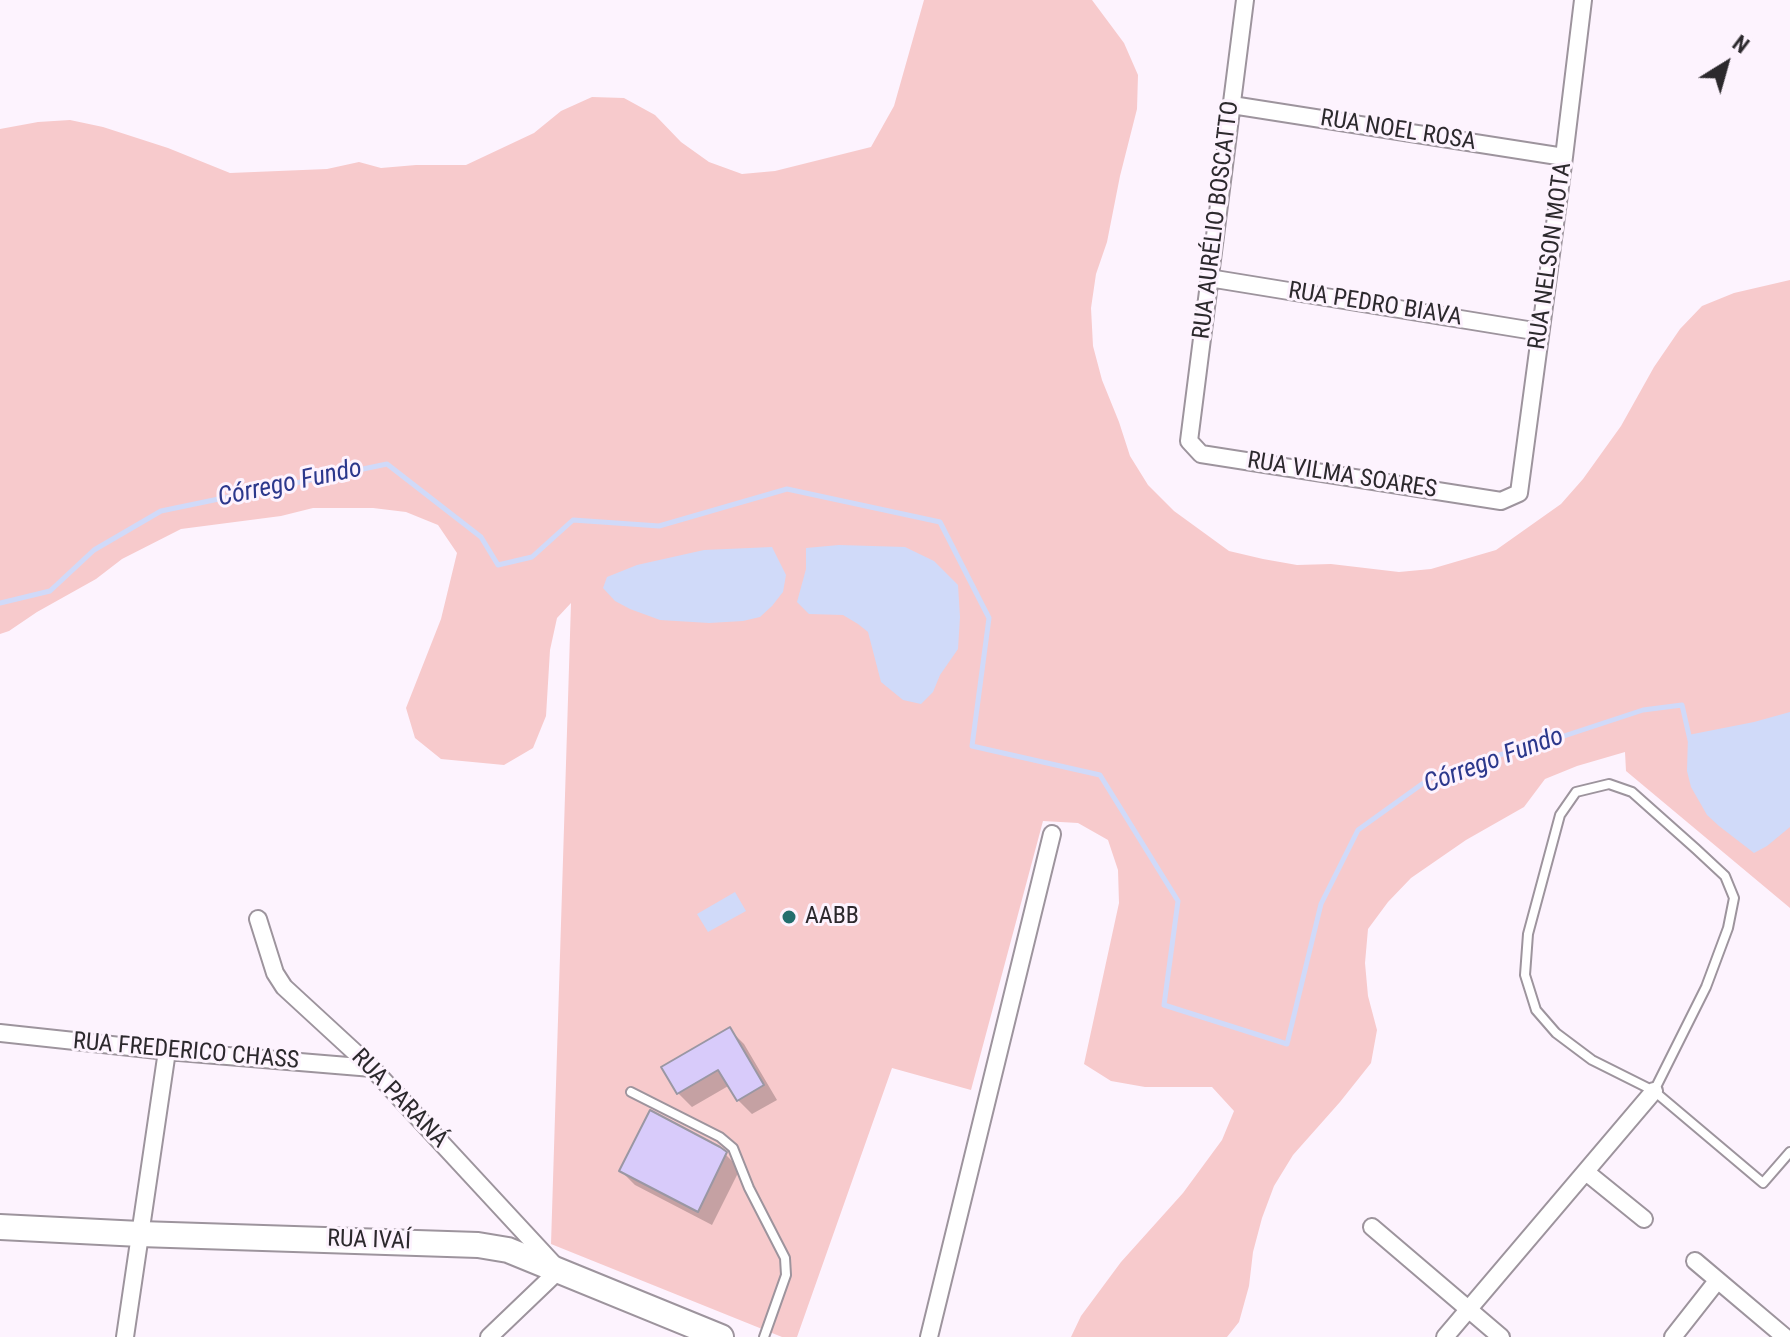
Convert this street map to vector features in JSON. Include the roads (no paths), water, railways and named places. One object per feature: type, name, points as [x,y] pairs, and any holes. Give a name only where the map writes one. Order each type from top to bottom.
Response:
[{"type":"main road","name":"RUA IVAÍ","points":[[0,1227],[478,1245],[508,1250],[721,1337]]},
{"type":"street","name":"RUA AURÉLIO BOSCATTO","points":[[1189,441],[1245,0]]},
{"type":"street","name":"RUA NELSON MOTA","points":[[1501,501],[1519,493],[1583,0]]},
{"type":"street","name":"RUA NOEL ROSA","points":[[1232,105],[1564,157]]},
{"type":"street","name":"RUA PEDRO BIAVA","points":[[1209,278],[1540,332]]},
{"type":"street","name":"RUA VILMA SOARES","points":[[1189,441],[1201,454],[1501,501]]},
{"type":"street","points":[[929,1337],[1052,834]]},
{"type":"street","name":"RUA PARANÁ","points":[[258,919],[275,973],[284,987],[372,1068],[559,1270]]},
{"type":"street","name":"RUA FREDERICO CHASS","points":[[0,1033],[372,1068]]},
{"type":"street","points":[[125,1337],[167,1051]]},
{"type":"street","points":[[1445,1337],[1654,1091]]},
{"type":"street","points":[[1586,1172],[1644,1219]]},
{"type":"street","points":[[1372,1227],[1501,1337]]},
{"type":"street","points":[[1695,1261],[1774,1333]]},
{"type":"street","points":[[489,1337],[559,1270]]},
{"type":"street","points":[[1673,1337],[1717,1281]]},
{"type":"lane","points":[[1654,1091],[1706,987],[1728,928],[1734,898],[1725,876],[1696,849],[1632,792],[1609,784],[1576,792],[1560,815],[1528,934],[1525,975],[1536,1010],[1556,1033],[1592,1060],[1654,1091],[1763,1183],[1790,1152]]},
{"type":"lane","points":[[631,1092],[720,1137],[733,1148],[749,1188],[785,1258],[786,1275],[764,1337]]},
{"type":"water","points":[[839,545],[905,547],[934,561],[958,585],[958,649],[940,675],[933,692],[921,704],[903,700],[881,682],[868,632],[843,615],[809,614],[797,602],[806,569],[806,548]]},
{"type":"water","points":[[772,547],[786,575],[783,592],[760,617],[709,623],[660,620],[615,601],[603,588],[607,577],[637,565],[704,550]]},
{"type":"water","points":[[1790,712],[1790,827],[1754,853],[1707,815],[1691,787],[1687,771],[1688,735]]},
{"type":"water","points":[[735,892],[746,911],[708,932],[697,914]]},
{"type":"waterway","name":"Córrego Fundo","points":[[0,603],[50,591],[94,550],[161,511],[387,464],[481,537],[498,565],[532,557],[573,520],[659,526],[787,489],[940,522],[989,618],[972,746],[1100,775],[1178,901],[1164,1005],[1287,1044],[1321,904],[1358,830],[1429,779],[1643,710],[1682,705],[1690,740]]},
{"type":"place","name":"AABB","points":[[789,917]]}]
